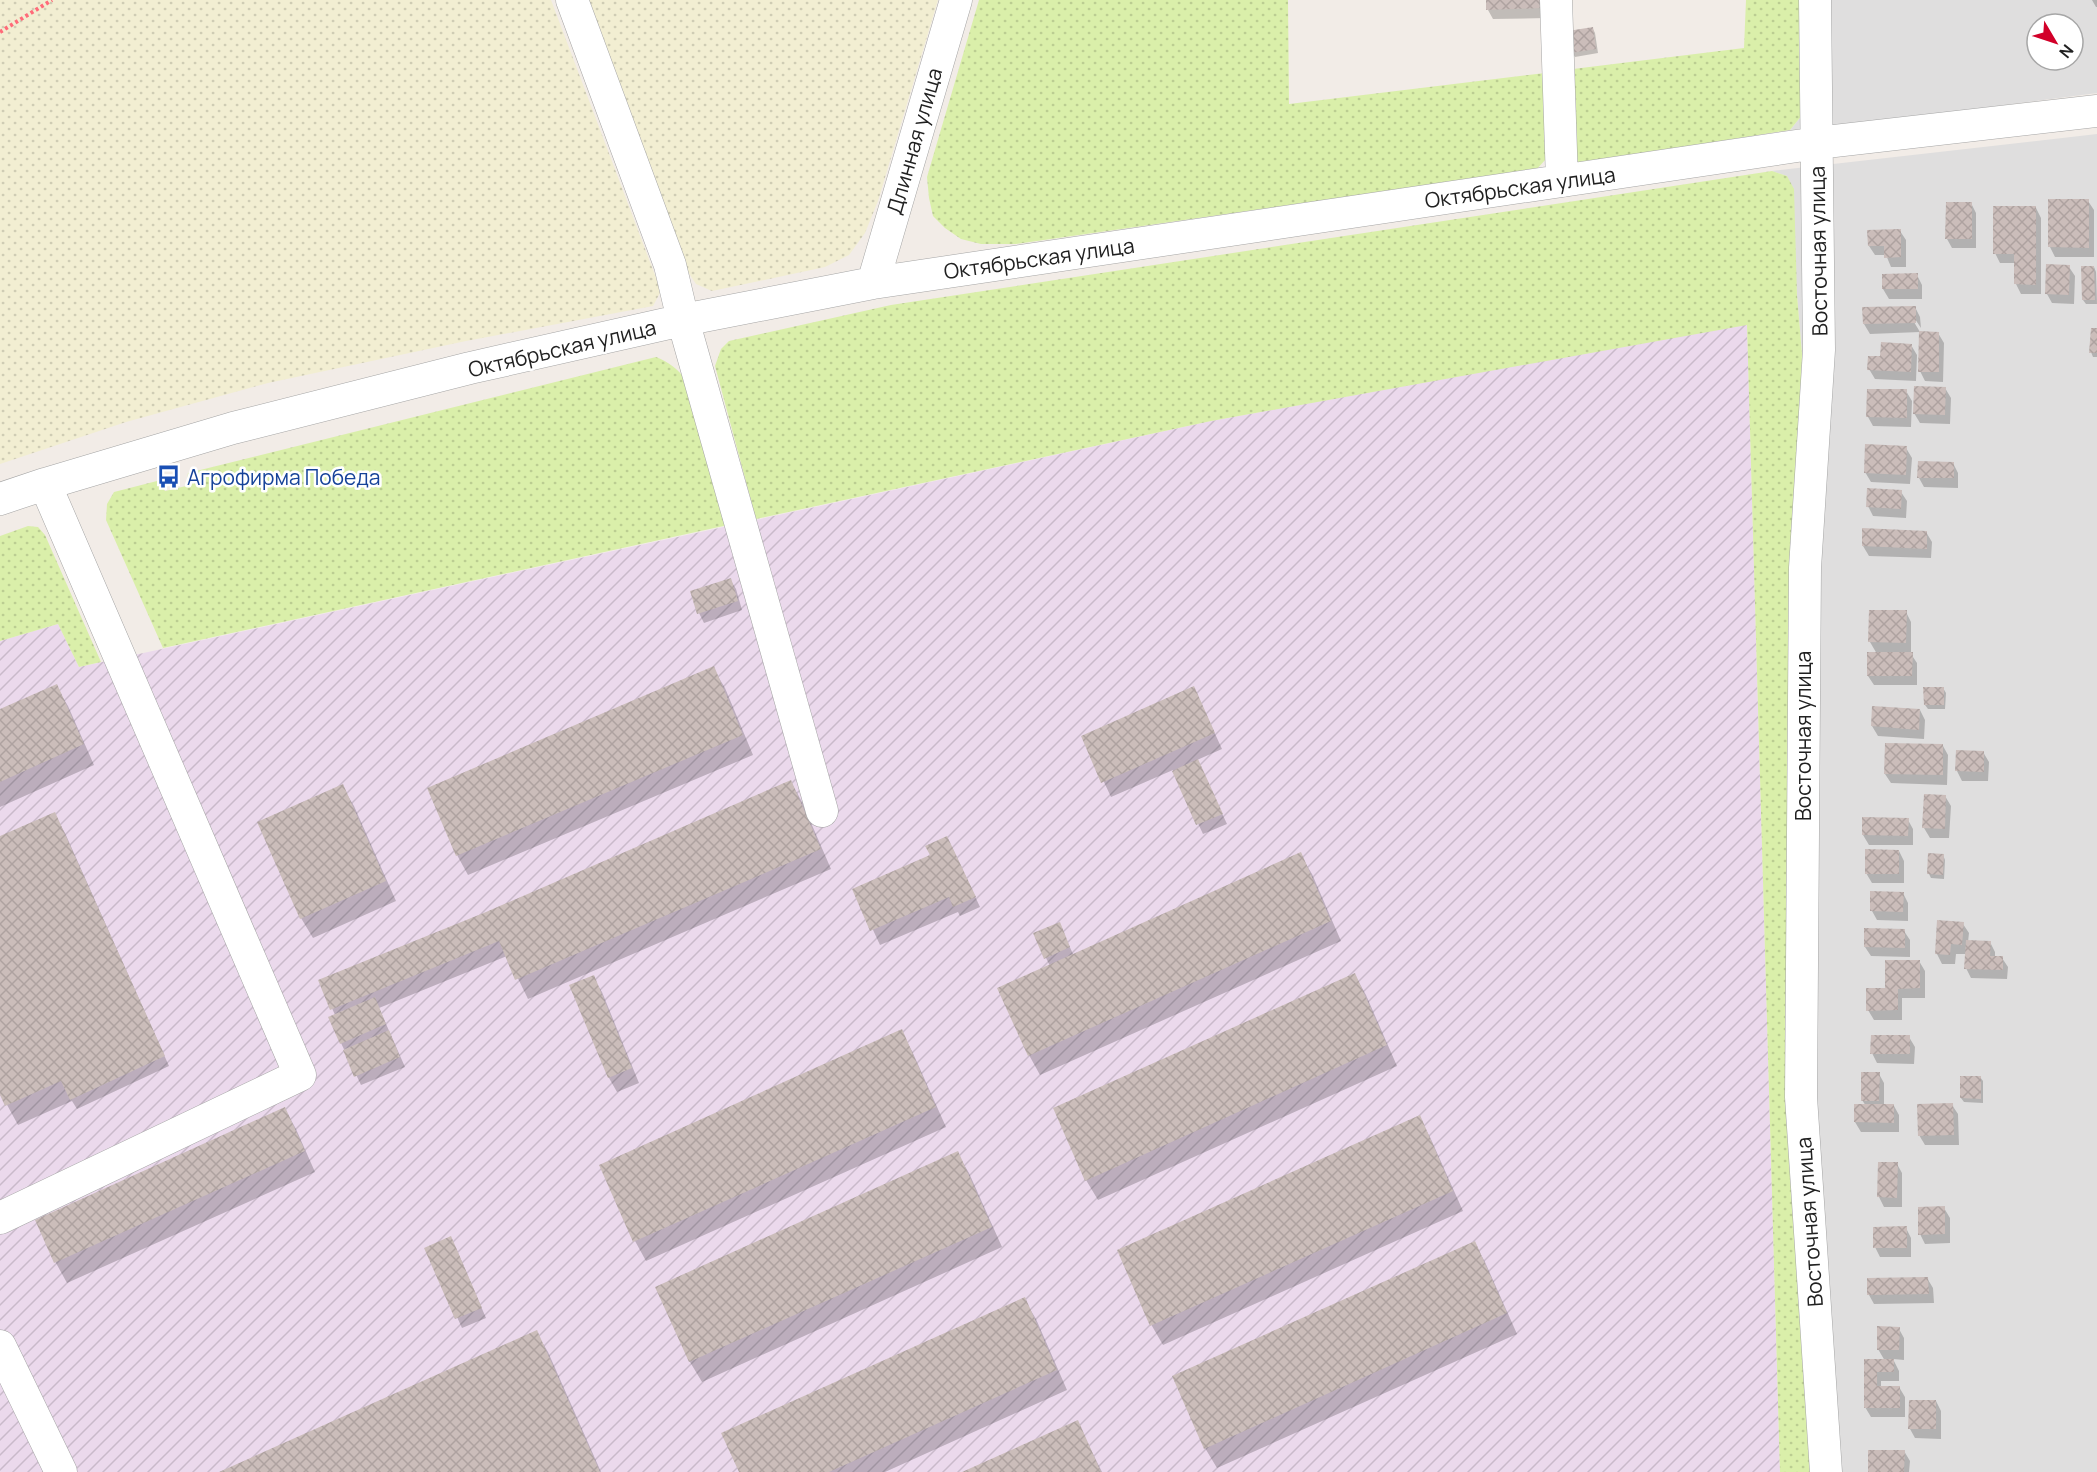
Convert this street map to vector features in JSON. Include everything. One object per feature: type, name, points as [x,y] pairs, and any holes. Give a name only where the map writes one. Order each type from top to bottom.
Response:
[{"type":"street","points":[[572,0],[670,265],[822,810]]},
{"type":"street","name":"Длинная улица","points":[[873,283],[956,0]]},
{"type":"street","points":[[1556,0],[1562,181]]},
{"type":"street","name":"Восточная улица","points":[[1815,0],[1820,350],[1805,568],[1801,1097],[1826,1472]]},
{"type":"street","name":"Октябрьская улица","points":[[0,500],[45,484],[233,428],[470,368],[684,321],[873,283],[1817,144],[2097,111]]},
{"type":"street","points":[[0,1218],[300,1075],[45,484]]},
{"type":"street","points":[[0,1346],[61,1472]]},
{"type":"path","points":[[0,32],[52,0]]},
{"type":"shaded area","points":[[0,0],[551,0],[661,291],[653,306],[466,341],[268,383],[126,422],[0,464]]},
{"type":"shaded area","points":[[589,0],[938,0],[878,201],[865,233],[849,255],[825,267],[712,291],[696,284],[686,269]]},
{"type":"shaded area","points":[[1805,0],[2097,0],[2097,93],[1882,121],[1790,130],[1803,114]]},
{"type":"shaded area","points":[[2097,134],[2097,1472],[1814,1472],[1795,619],[1802,354],[1787,176],[1772,171]]},
{"type":"shaded area","points":[[1747,324],[1780,1472],[0,1472],[0,641],[58,624],[79,667],[1211,421]]},
{"type":"green space","points":[[979,0],[1288,0],[1289,104],[1545,73],[1546,159],[1536,170],[1016,244],[981,244],[961,239],[933,216],[927,177]]},
{"type":"green space","points":[[1746,0],[1805,0],[1803,114],[1790,130],[1579,164],[1573,155],[1573,69],[1744,48]]},
{"type":"green space","points":[[1772,171],[1787,176],[1794,189],[1797,295],[1802,354],[1795,619],[1815,1472],[1780,1472],[1747,325],[1211,421],[756,519],[715,366],[721,349],[729,341],[891,305]]},
{"type":"green space","points":[[656,357],[673,366],[687,381],[728,525],[163,648],[106,520],[107,504],[114,492],[157,481],[165,491],[186,486],[188,473]]},
{"type":"green space","points":[[28,526],[38,527],[45,535],[101,662],[79,667],[58,624],[0,641],[0,536]]},
{"type":"building","points":[[1486,0],[1542,0],[1542,8],[1486,10]]},
{"type":"building","points":[[1593,27],[1596,49],[1571,53],[1568,31]]},
{"type":"building","points":[[2048,199],[2089,199],[2089,248],[2048,247]]},
{"type":"building","points":[[1946,202],[1972,202],[1972,239],[1945,239]]},
{"type":"building","points":[[1993,206],[2036,206],[2036,285],[2014,284],[2014,254],[1993,254]]},
{"type":"building","points":[[1901,229],[1901,257],[1884,258],[1884,246],[1868,246],[1867,230]]},
{"type":"building","points":[[2046,264],[2070,265],[2069,295],[2045,294]]},
{"type":"building","points":[[2081,266],[2094,266],[2095,300],[2082,300]]},
{"type":"building","points":[[1918,273],[1918,289],[1882,289],[1882,274]]},
{"type":"building","points":[[1916,306],[1916,323],[1863,324],[1862,307]]},
{"type":"building","points":[[2091,328],[2097,328],[2097,353],[2089,353]]},
{"type":"building","points":[[1919,331],[1939,332],[1939,372],[1918,372]]},
{"type":"building","points":[[1881,342],[1912,344],[1911,372],[1867,370],[1868,356],[1880,356]]},
{"type":"building","points":[[1914,386],[1946,387],[1945,415],[1913,414]]},
{"type":"building","points":[[1867,389],[1907,389],[1907,418],[1866,417]]},
{"type":"building","points":[[1865,444],[1907,446],[1906,475],[1864,473]]},
{"type":"building","points":[[1918,461],[1954,462],[1954,478],[1917,478]]},
{"type":"building","points":[[1867,488],[1902,490],[1901,509],[1866,507]]},
{"type":"building","points":[[1862,528],[1927,531],[1927,549],[1862,546]]},
{"type":"building","points":[[731,578],[738,601],[697,614],[690,591]]},
{"type":"building","points":[[1869,610],[1907,610],[1906,643],[1868,642]]},
{"type":"building","points":[[1867,652],[1913,652],[1912,676],[1867,676]]},
{"type":"building","points":[[714,666],[743,735],[456,856],[427,788]]},
{"type":"building","points":[[57,684],[84,744],[0,782],[0,709]]},
{"type":"building","points":[[1194,686],[1215,733],[1101,783],[1081,736]]},
{"type":"building","points":[[1923,687],[1944,687],[1944,705],[1924,705]]},
{"type":"building","points":[[1872,706],[1920,709],[1919,730],[1871,726]]},
{"type":"building","points":[[1885,743],[1943,744],[1943,775],[1884,774]]},
{"type":"building","points":[[1956,750],[1984,751],[1984,772],[1955,771]]},
{"type":"building","points":[[1198,759],[1223,814],[1196,825],[1172,771]]},
{"type":"building","points":[[791,780],[821,849],[515,980],[499,941],[330,1010],[318,980],[486,912]]},
{"type":"building","points":[[343,784],[386,881],[300,919],[257,822]]},
{"type":"building","points":[[1924,794],[1946,795],[1945,829],[1922,828]]},
{"type":"building","points":[[55,812],[165,1056],[70,1100],[61,1081],[5,1106],[0,1095],[0,836]]},
{"type":"building","points":[[1862,817],[1909,818],[1908,836],[1862,835]]},
{"type":"building","points":[[947,836],[976,897],[953,907],[949,897],[870,931],[852,889],[930,855],[925,846]]},
{"type":"building","points":[[1865,849],[1899,850],[1899,874],[1865,874]]},
{"type":"building","points":[[1301,852],[1331,921],[1028,1056],[997,988]]},
{"type":"building","points":[[1928,853],[1944,854],[1943,875],[1927,874]]},
{"type":"building","points":[[1870,891],[1904,892],[1903,912],[1870,911]]},
{"type":"building","points":[[1937,920],[1964,922],[1962,945],[1951,944],[1950,955],[1935,954]]},
{"type":"building","points":[[1060,922],[1070,947],[1044,959],[1033,933]]},
{"type":"building","points":[[1864,928],[1905,929],[1905,948],[1864,947]]},
{"type":"building","points":[[1966,940],[1991,941],[1990,956],[2003,956],[2003,970],[1964,969]]},
{"type":"building","points":[[1885,960],[1920,960],[1920,988],[1898,989],[1898,1010],[1866,1011],[1866,988],[1885,988]]},
{"type":"building","points":[[1355,973],[1387,1045],[1085,1181],[1053,1108]]},
{"type":"building","points":[[594,975],[632,1068],[608,1078],[569,985]]},
{"type":"building","points":[[375,997],[386,1024],[340,1044],[328,1017]]},
{"type":"building","points":[[902,1029],[936,1107],[633,1242],[599,1165]]},
{"type":"building","points":[[389,1030],[400,1057],[354,1077],[343,1050]]},
{"type":"building","points":[[1871,1035],[1910,1035],[1910,1054],[1870,1054]]},
{"type":"building","points":[[1861,1072],[1880,1072],[1879,1101],[1861,1101]]},
{"type":"building","points":[[1960,1076],[1981,1076],[1981,1099],[1960,1098]]},
{"type":"building","points":[[1953,1103],[1954,1135],[1918,1136],[1917,1104]]},
{"type":"building","points":[[1854,1104],[1894,1104],[1894,1123],[1854,1122]]},
{"type":"building","points":[[285,1107],[305,1151],[54,1263],[35,1220]]},
{"type":"building","points":[[1420,1115],[1453,1191],[1150,1326],[1117,1250]]},
{"type":"building","points":[[958,1151],[992,1227],[689,1362],[655,1287]]},
{"type":"building","points":[[1878,1162],[1898,1162],[1897,1198],[1877,1197]]},
{"type":"building","points":[[1945,1206],[1945,1234],[1918,1235],[1918,1207]]},
{"type":"building","points":[[1907,1226],[1907,1248],[1873,1248],[1873,1227]]},
{"type":"building","points":[[451,1236],[482,1308],[455,1319],[424,1248]]},
{"type":"building","points":[[1475,1241],[1507,1313],[1204,1449],[1172,1376]]},
{"type":"building","points":[[1928,1277],[1929,1294],[1867,1295],[1867,1278]]},
{"type":"building","points":[[1025,1297],[1057,1370],[829,1472],[739,1472],[721,1433]]},
{"type":"building","points":[[1877,1326],[1900,1327],[1899,1350],[1877,1350]]},
{"type":"building","points":[[537,1330],[600,1472],[219,1472]]},
{"type":"building","points":[[1864,1359],[1894,1359],[1894,1372],[1877,1372],[1877,1386],[1900,1386],[1900,1408],[1864,1408]]},
{"type":"building","points":[[1909,1400],[1936,1400],[1936,1429],[1908,1429]]},
{"type":"building","points":[[1078,1420],[1101,1472],[962,1472]]},
{"type":"building","points":[[1868,1450],[1905,1450],[1904,1472],[1868,1472]]},
{"type":"place","name":"Агрофирма Победа","points":[[169,477]]}]
